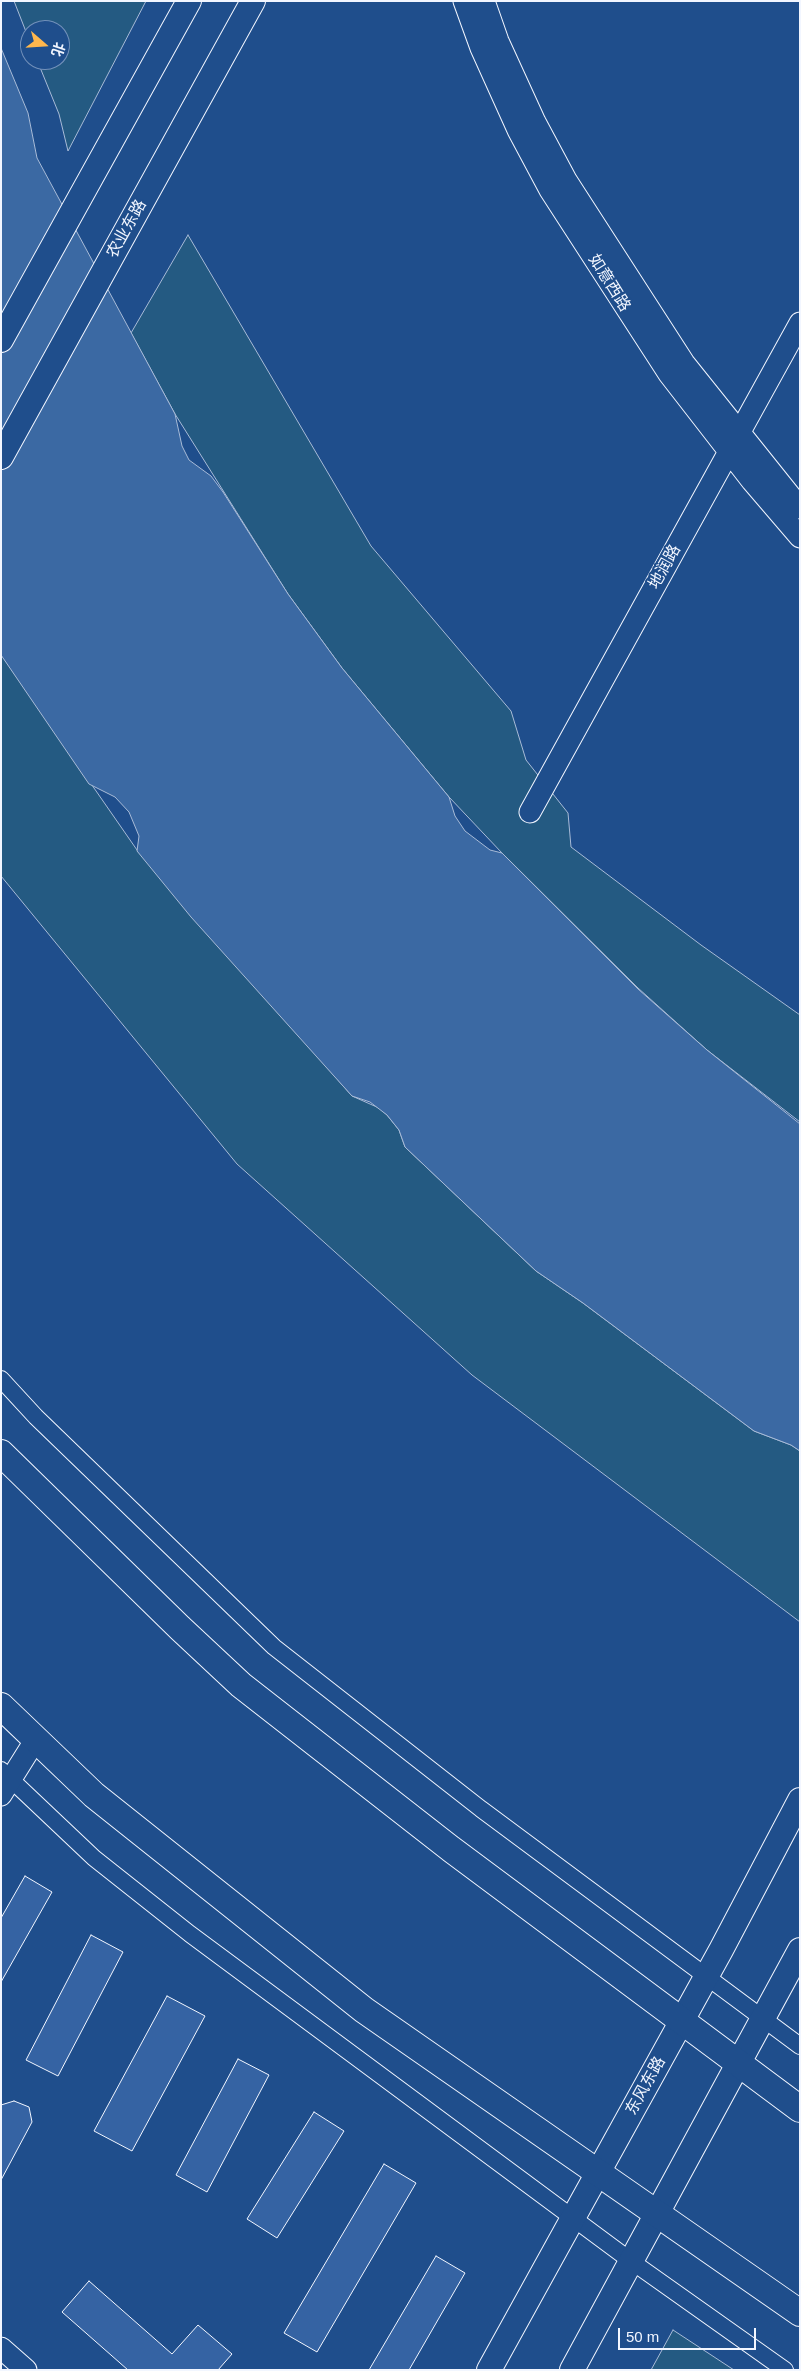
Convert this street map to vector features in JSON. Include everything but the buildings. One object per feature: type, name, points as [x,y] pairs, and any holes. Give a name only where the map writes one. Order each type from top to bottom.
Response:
[{"type":"main road","points":[[1,340],[189,1]]},
{"type":"main road","name":"农业东路","points":[[1,457],[253,1]]},
{"type":"main road","points":[[1,1452],[180,1628],[241,1685],[451,1849],[800,2110]]},
{"type":"main road","points":[[1,1706],[94,1796],[364,2010],[597,2174],[800,2313]]},
{"type":"main road","name":"东风东路","points":[[489,2370],[706,1977],[800,1800]]},
{"type":"main road","points":[[572,2370],[800,1950]]},
{"type":"street","name":"如意西路","points":[[464,1],[481,48],[518,130],[550,190],[632,320],[669,374],[800,508]]},
{"type":"street","name":"如意西路","points":[[484,1],[498,41],[535,122],[566,180],[734,442],[800,536]]},
{"type":"street","name":"地润路","points":[[530,812],[800,323]]},
{"type":"street","points":[[1,1379],[36,1417],[274,1647],[481,1809],[800,2046]]},
{"type":"street","points":[[36,1739],[4,1782],[94,1858],[190,1934],[631,2262],[780,2367]]},
{"type":"street","points":[[1,2348],[26,2370]]},
{"type":"shaded area","points":[[14,1],[146,1],[68,151],[59,114],[41,70],[70,70],[70,20],[21,20]]},
{"type":"shaded area","points":[[1,48],[28,113],[37,158],[175,414],[182,446],[189,460],[211,476],[223,492],[288,594],[342,668],[449,797],[455,816],[465,831],[490,850],[502,853],[638,989],[707,1050],[800,1124],[800,1451],[791,1445],[754,1431],[583,1303],[536,1271],[405,1147],[399,1130],[387,1115],[370,1102],[352,1096],[191,917],[137,851],[139,836],[129,812],[115,797],[89,784],[1,655]]},
{"type":"shaded area","points":[[188,235],[371,546],[511,711],[526,760],[568,813],[571,847],[701,945],[800,1015],[800,1122],[707,1050],[638,988],[502,853],[449,797],[342,668],[288,594],[175,414],[131,333]]},
{"type":"shaded area","points":[[1,654],[137,850],[352,1096],[379,1108],[387,1115],[399,1130],[405,1147],[536,1271],[583,1303],[754,1431],[791,1445],[800,1451],[800,1622],[472,1375],[237,1164],[1,876]]},
{"type":"shaded area","points":[[673,2330],[734,2370],[651,2370]]}]
